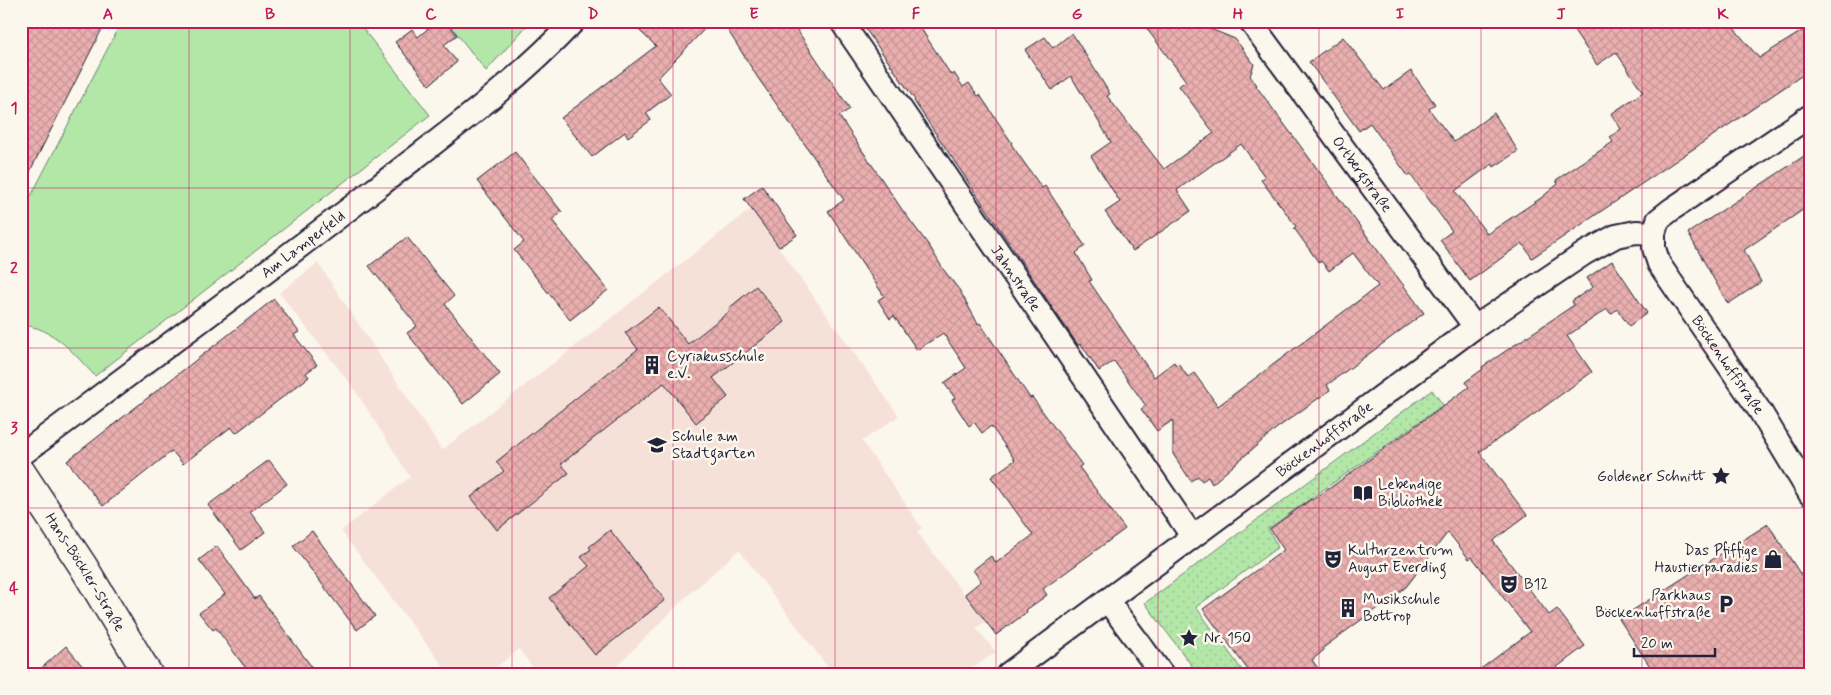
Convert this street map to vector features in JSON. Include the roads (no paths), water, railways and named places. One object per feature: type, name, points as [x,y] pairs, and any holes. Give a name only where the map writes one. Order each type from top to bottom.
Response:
[{"type":"main road","name":"Hans-Böckler-Straße","points":[[21,472],[83,566],[148,674]]},
{"type":"street","name":"Am Lamperfeld","points":[[21,455],[335,220],[508,86],[546,52],[574,21]]},
{"type":"street","name":"Jahnstraße","points":[[841,21],[1192,536]]},
{"type":"street","name":"Ortbergstraße","points":[[1250,21],[1475,327]]},
{"type":"street","points":[[1654,233],[1658,220],[1672,208],[1810,116]]},
{"type":"street","name":"Böckenhoffstraße","points":[[1008,674],[1475,327],[1585,253],[1616,236],[1636,232],[1654,233],[1654,248],[1659,264],[1760,411],[1810,494]]},
{"type":"street","points":[[1107,600],[1162,674]]},
{"type":"place","name":"Cyriakusschule e.V.","points":[[652,365]]},
{"type":"place","name":"Schule am Stadtgarten","points":[[657,445]]},
{"type":"place","name":"Goldener Schnitt","points":[[1721,476]]},
{"type":"place","name":"Lebendige Bibliothek","points":[[1363,493]]},
{"type":"place","name":"Kulturzentrum August Everding","points":[[1333,559]]},
{"type":"place","name":"Das Pfiffige Haustierparadies","points":[[1773,559]]},
{"type":"place","name":"B12","points":[[1509,584]]},
{"type":"place","name":"Parkhaus Böckenhoffstraße","points":[[1726,604]]},
{"type":"place","name":"Musikschule Bottrop","points":[[1348,608]]},
{"type":"place","name":"Nr. 150","points":[[1189,638]]}]
